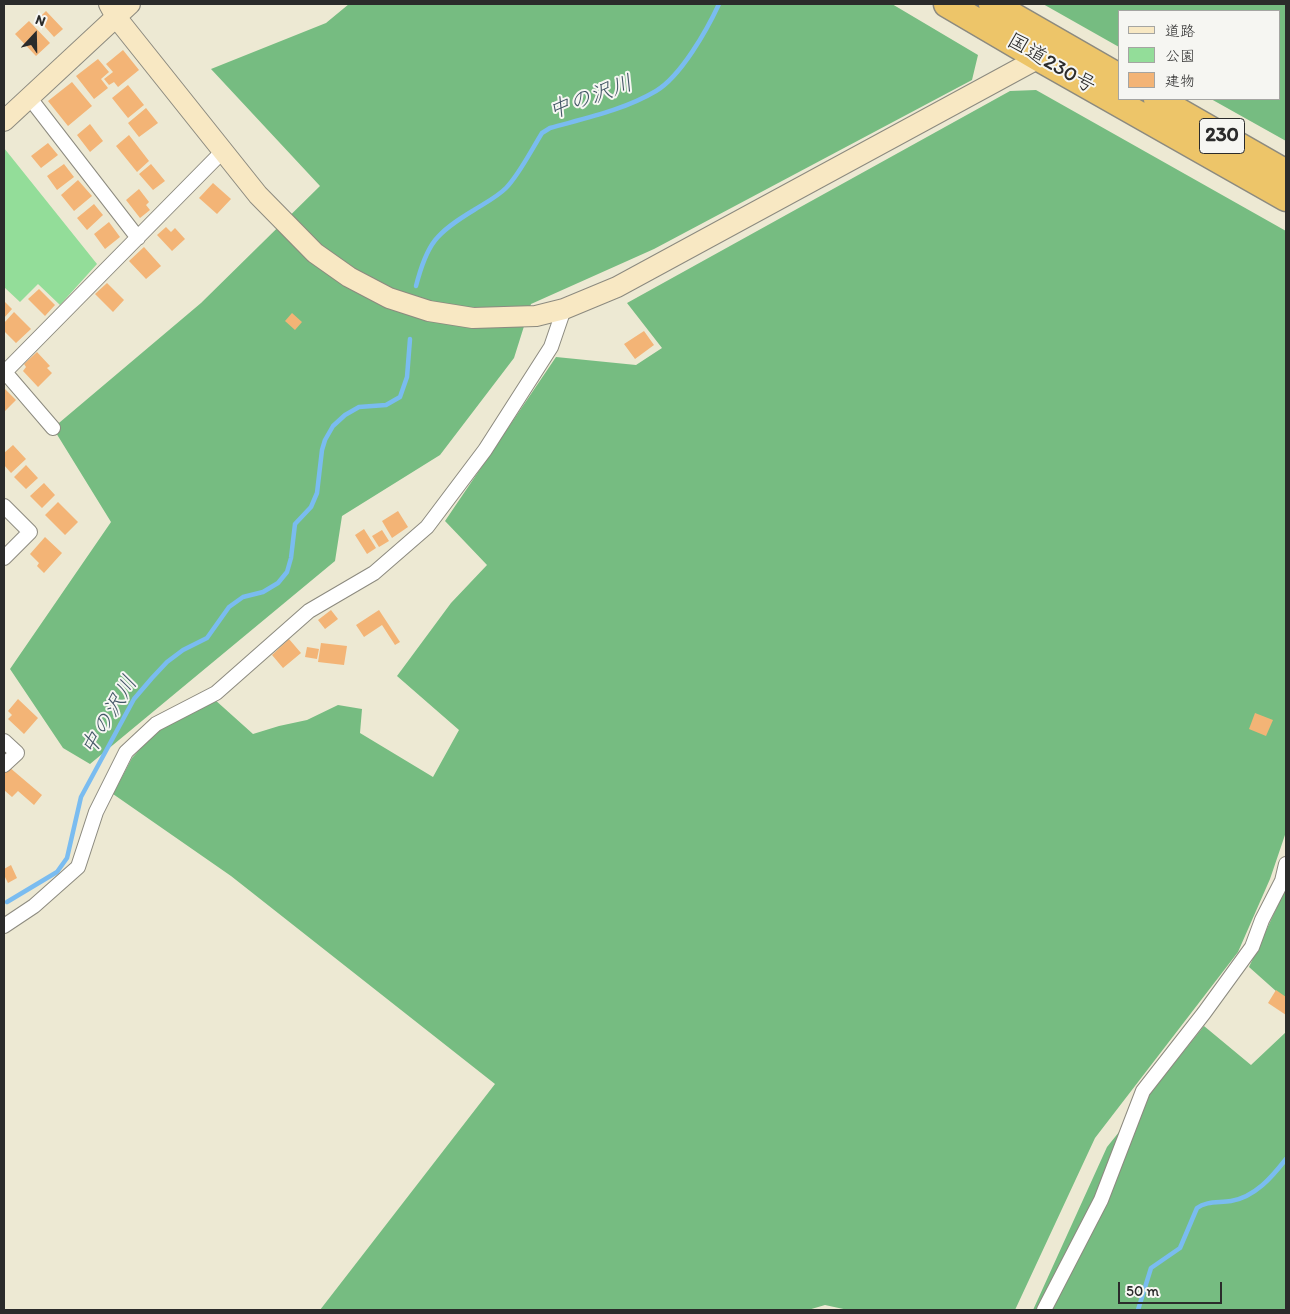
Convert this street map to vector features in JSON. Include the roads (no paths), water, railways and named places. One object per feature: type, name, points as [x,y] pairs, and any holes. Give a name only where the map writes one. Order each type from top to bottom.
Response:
[{"type":"highway","name":"国道230号","points":[[948,4],[1015,30],[1118,94]]},
{"type":"highway","name":"国道230号","points":[[992,4],[1015,30]]},
{"type":"highway","name":"国道230号","points":[[1048,50],[1118,77]]},
{"type":"highway","name":"国道230号","points":[[1128,100],[1286,198]]},
{"type":"highway","name":"230","points":[[1159,100],[1286,172]]},
{"type":"street","points":[[4,121],[118,8],[222,152],[258,195],[315,253],[349,277],[389,298],[429,311],[473,318],[536,316],[564,309],[618,287],[1048,50]]},
{"type":"street","points":[[29,97],[138,238]]},
{"type":"street","points":[[53,428],[4,372],[222,152]]},
{"type":"street","points":[[4,926],[34,906],[78,867],[96,812],[126,752],[156,724],[216,693],[310,611],[374,573],[427,527],[485,450],[546,355],[551,347],[564,309]]},
{"type":"street","points":[[4,506],[30,532],[4,558]]},
{"type":"street","points":[[4,741],[17,753],[4,765]]},
{"type":"street","points":[[1044,1310],[1101,1200],[1143,1091],[1204,1013],[1252,947],[1262,920],[1282,881],[1286,864]]},
{"type":"waterway","name":"中の沢川","points":[[416,286],[424,259],[435,240],[450,226],[506,188],[542,133],[550,128],[618,108],[656,91],[675,75],[684,64],[708,26],[719,4]]},
{"type":"waterway","name":"中の沢川","points":[[7,902],[57,872],[67,858],[81,797],[134,699],[167,662],[183,650],[207,638],[229,607],[243,597],[263,592],[278,583],[287,572],[291,558],[295,524],[311,507],[317,493],[325,440],[333,426],[345,415],[359,407],[386,405],[400,397],[407,377],[410,339]]},
{"type":"waterway","points":[[1138,1310],[1151,1268],[1180,1248],[1197,1208],[1204,1204],[1231,1201],[1248,1195],[1269,1179],[1286,1159]]}]
